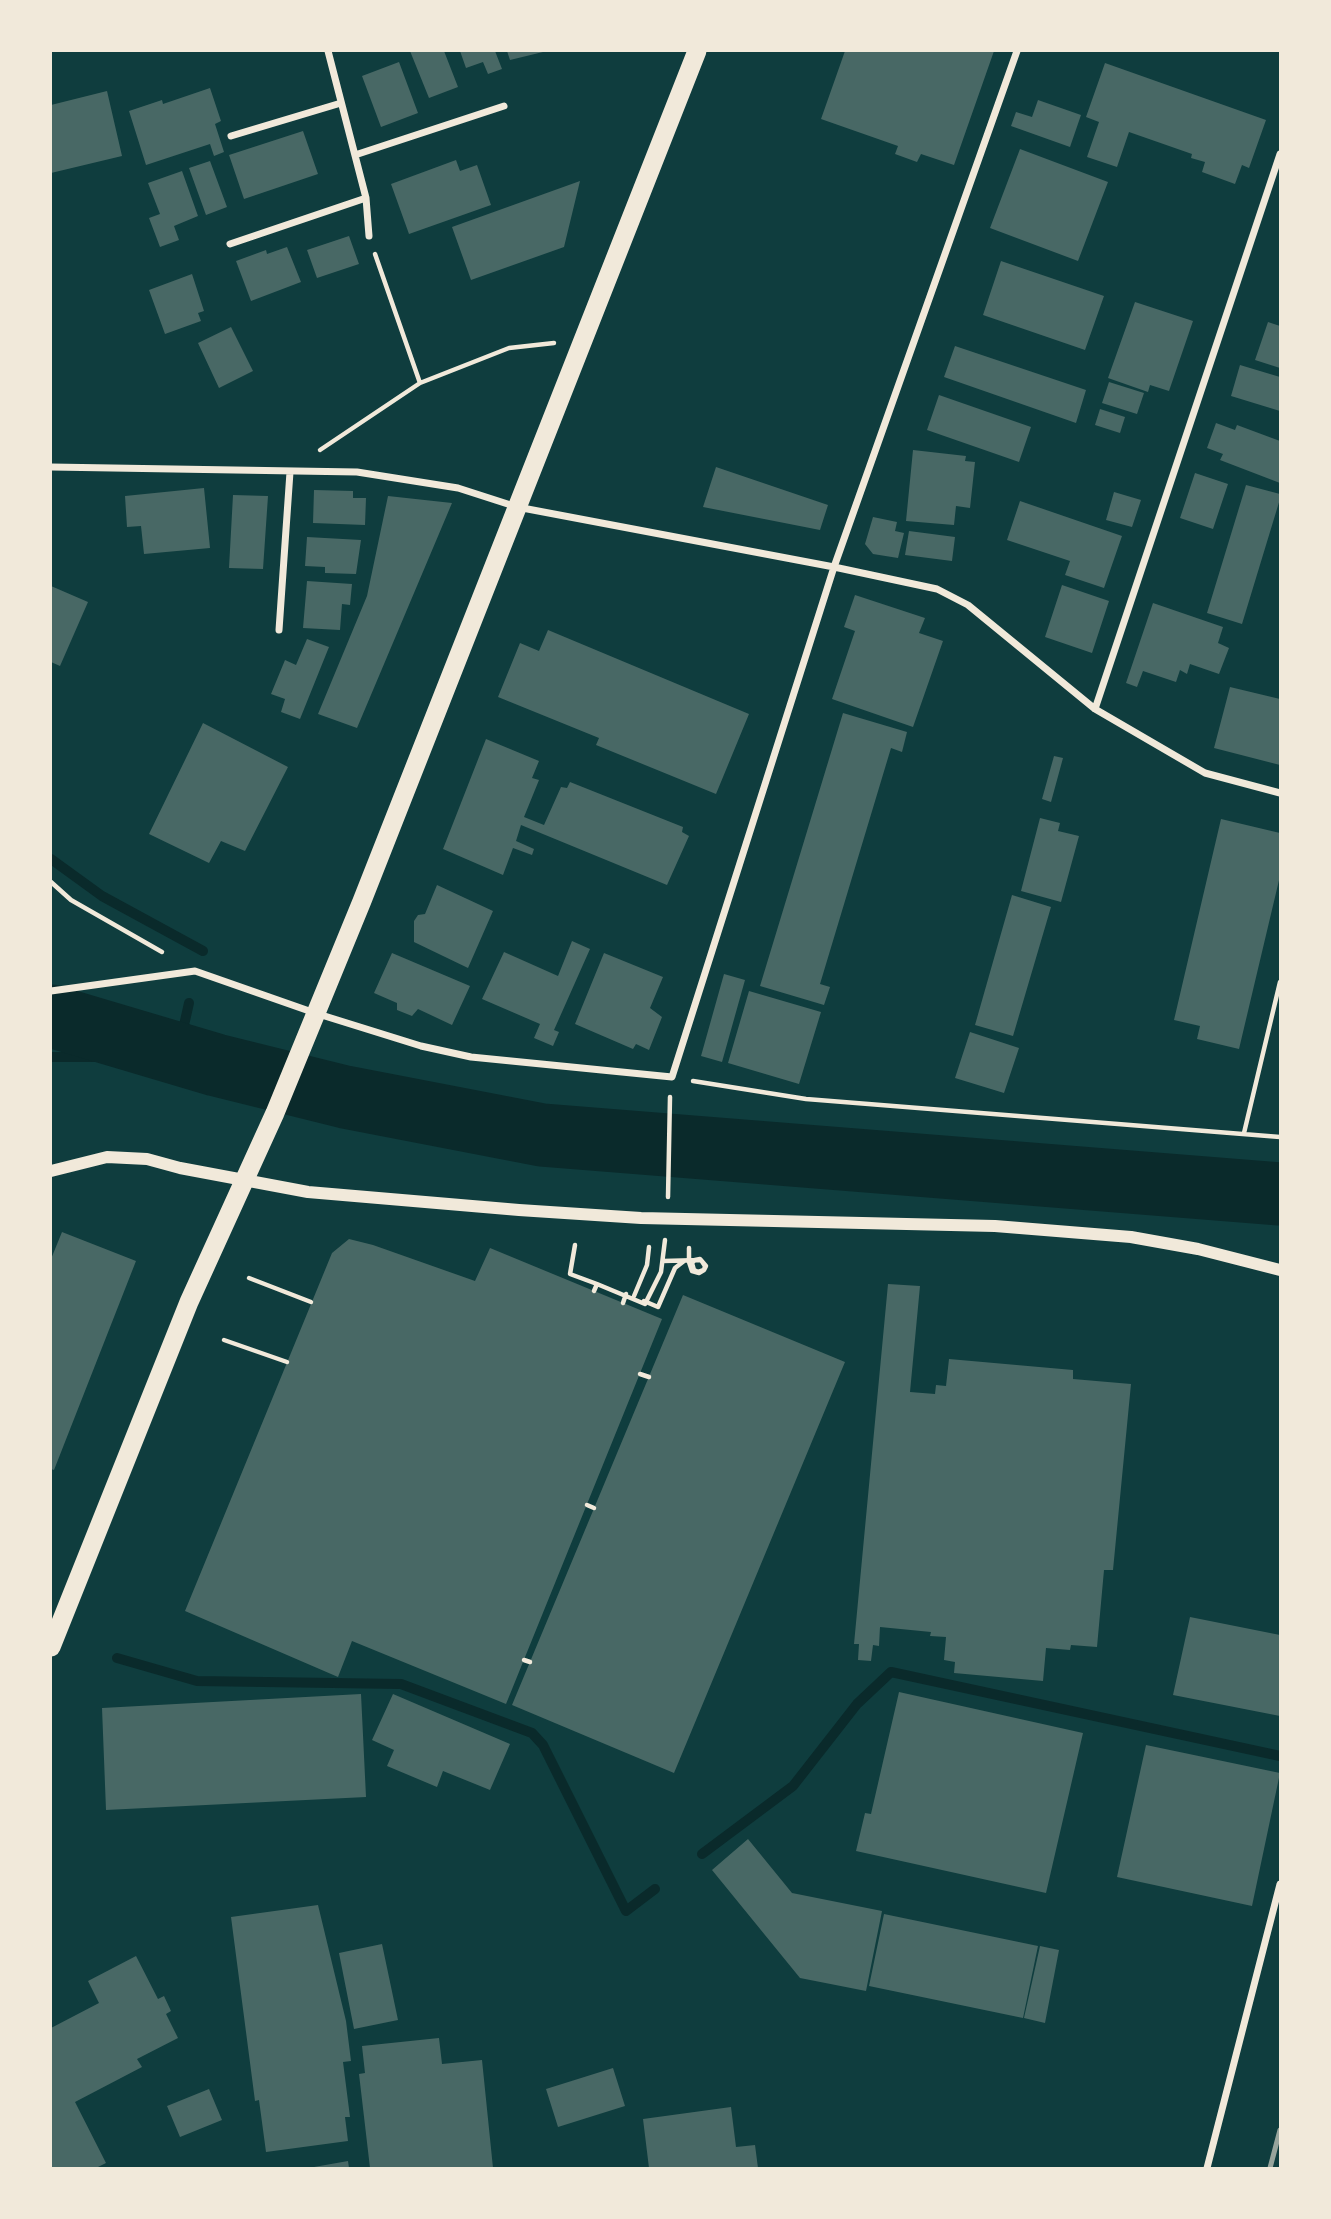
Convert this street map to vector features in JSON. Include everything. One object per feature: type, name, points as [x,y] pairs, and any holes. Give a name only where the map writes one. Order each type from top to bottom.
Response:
[{"type":"highway","points":[[51,1647],[190,1303],[300,1053],[697,51]]},
{"type":"street","points":[[328,51],[366,198],[369,236]]},
{"type":"street","points":[[51,990],[195,971],[421,1046],[471,1057],[672,1077],[834,567],[1017,51]]},
{"type":"street","points":[[231,136],[341,103]]},
{"type":"street","points":[[355,155],[505,106]]},
{"type":"street","points":[[1096,709],[1280,154]]},
{"type":"street","points":[[230,244],[366,198]]},
{"type":"street","points":[[51,467],[357,472],[458,488],[517,507],[937,589],[968,606],[1096,709],[1205,773],[1280,793]]},
{"type":"street","points":[[279,630],[289,472]]},
{"type":"street","points":[[51,1171],[107,1157],[147,1159],[308,1192],[629,1217],[982,1225],[1117,1236],[1198,1249],[1280,1270]]},
{"type":"street","points":[[1207,2168],[1280,1884]]},
{"type":"path","points":[[369,236],[419,383]]},
{"type":"path","points":[[289,472],[419,383],[509,348],[583,340]]},
{"type":"path","points":[[51,882],[71,900],[195,971]]},
{"type":"path","points":[[1244,1133],[1280,982]]},
{"type":"path","points":[[672,1077],[806,1099],[1280,1137]]},
{"type":"path","points":[[667,1210],[670,1097]]},
{"type":"path","points":[[575,1245],[570,1273],[645,1304],[661,1272],[665,1236]]},
{"type":"path","points":[[634,1296],[647,1265],[649,1247]]},
{"type":"path","points":[[663,1261],[688,1261],[701,1260],[705,1266],[698,1272],[694,1270],[692,1263],[695,1260],[700,1259],[705,1262],[706,1266],[699,1273],[692,1271],[689,1259],[689,1248]]},
{"type":"path","points":[[623,1303],[626,1294],[658,1307],[675,1268],[689,1259]]},
{"type":"path","points":[[249,1278],[311,1303]]},
{"type":"path","points":[[594,1291],[597,1284]]},
{"type":"path","points":[[224,1340],[287,1363]]},
{"type":"path","points":[[640,1374],[649,1377]]},
{"type":"path","points":[[587,1505],[594,1508]]},
{"type":"path","points":[[524,1660],[530,1662]]},
{"type":"building","points":[[410,51],[444,51],[458,87],[429,98]]},
{"type":"building","points":[[460,51],[495,51],[502,69],[488,74],[483,62],[466,68]]},
{"type":"building","points":[[507,51],[543,51],[543,52],[510,60]]},
{"type":"building","points":[[845,51],[994,51],[954,165],[921,154],[917,162],[895,154],[898,146],[821,119]]},
{"type":"building","points":[[399,62],[418,113],[381,127],[362,76]]},
{"type":"building","points":[[1105,63],[1266,120],[1249,168],[1242,165],[1235,184],[1202,172],[1205,162],[1191,158],[1192,154],[1129,132],[1117,167],[1087,157],[1099,122],[1086,117]]},
{"type":"building","points":[[210,88],[221,121],[215,124],[224,152],[214,156],[210,144],[146,165],[129,111],[162,100],[163,104]]},
{"type":"building","points":[[107,91],[122,156],[51,173],[51,105]]},
{"type":"building","points":[[1038,100],[1081,115],[1070,147],[1011,126],[1016,112],[1032,117]]},
{"type":"building","points":[[303,131],[318,174],[244,199],[229,155]]},
{"type":"building","points":[[1020,149],[1108,182],[1078,261],[990,228]]},
{"type":"building","points":[[456,160],[460,171],[477,165],[491,205],[409,234],[391,184]]},
{"type":"building","points":[[210,161],[227,207],[206,215],[189,168]]},
{"type":"building","points":[[182,171],[198,216],[174,226],[179,240],[160,247],[149,218],[160,214],[148,183]]},
{"type":"building","points":[[580,181],[564,247],[471,280],[452,227]]},
{"type":"building","points":[[349,236],[359,264],[317,278],[307,250]]},
{"type":"building","points":[[287,247],[301,282],[251,301],[236,261],[266,250],[267,254]]},
{"type":"building","points":[[1001,261],[1104,296],[1085,350],[983,315]]},
{"type":"building","points":[[192,274],[204,311],[198,313],[201,321],[165,334],[149,290]]},
{"type":"building","points":[[1135,302],[1193,321],[1169,391],[1150,385],[1148,392],[1108,378]]},
{"type":"building","points":[[1268,322],[1280,326],[1280,368],[1255,360]]},
{"type":"building","points":[[231,327],[253,371],[219,388],[198,343]]},
{"type":"building","points":[[955,346],[1086,390],[1076,423],[944,377]]},
{"type":"building","points":[[1240,365],[1280,377],[1280,411],[1231,396]]},
{"type":"building","points":[[1109,382],[1144,393],[1137,414],[1102,403]]},
{"type":"building","points":[[939,395],[1031,427],[1019,462],[927,430]]},
{"type":"building","points":[[1100,409],[1125,417],[1120,433],[1095,425]]},
{"type":"building","points":[[1216,423],[1235,430],[1237,425],[1280,441],[1280,483],[1220,460],[1223,454],[1207,448]]},
{"type":"building","points":[[913,450],[966,456],[965,461],[975,462],[970,508],[956,506],[954,525],[906,521]]},
{"type":"building","points":[[716,467],[828,505],[820,530],[703,507]]},
{"type":"building","points":[[1195,473],[1228,484],[1213,529],[1180,518]]},
{"type":"building","points":[[1246,485],[1280,494],[1280,499],[1242,624],[1207,613]]},
{"type":"building","points":[[204,488],[210,548],[144,554],[141,526],[127,527],[125,496]]},
{"type":"building","points":[[314,490],[353,491],[353,498],[366,498],[365,525],[313,523]]},
{"type":"building","points":[[1114,492],[1141,500],[1132,527],[1106,520]]},
{"type":"building","points":[[233,495],[268,496],[263,569],[229,568]]},
{"type":"building","points":[[388,496],[452,503],[357,728],[318,714],[367,596]]},
{"type":"building","points":[[1020,501],[1122,536],[1104,588],[1065,575],[1070,561],[1007,540]]},
{"type":"building","points":[[873,517],[897,522],[895,531],[904,533],[898,558],[873,554],[865,544]]},
{"type":"building","points":[[909,531],[955,537],[952,561],[905,555]]},
{"type":"building","points":[[307,537],[361,540],[356,574],[325,573],[325,567],[305,566]]},
{"type":"building","points":[[307,581],[352,584],[350,605],[342,604],[340,630],[303,628]]},
{"type":"building","points":[[1062,585],[1109,601],[1092,653],[1045,637]]},
{"type":"building","points":[[51,586],[88,602],[60,666],[51,662]]},
{"type":"building","points":[[855,595],[925,618],[919,633],[943,641],[913,727],[832,699],[855,631],[844,627]]},
{"type":"building","points":[[1153,603],[1223,627],[1218,643],[1229,648],[1219,674],[1190,664],[1187,674],[1180,670],[1176,682],[1143,671],[1137,687],[1126,683]]},
{"type":"building","points":[[548,630],[749,714],[716,794],[596,745],[599,738],[498,697],[520,643],[539,651]]},
{"type":"building","points":[[307,639],[329,647],[300,719],[281,712],[285,699],[271,694],[285,660],[296,665]]},
{"type":"building","points":[[1230,687],[1280,699],[1280,765],[1214,748]]},
{"type":"building","points":[[843,713],[907,732],[902,752],[891,748],[820,984],[830,987],[824,1005],[760,986]]},
{"type":"building","points":[[203,723],[288,767],[245,851],[221,841],[209,863],[149,834]]},
{"type":"building","points":[[486,739],[539,761],[532,778],[539,780],[524,817],[544,825],[561,787],[567,788],[570,782],[683,827],[682,832],[689,836],[667,885],[521,825],[516,841],[534,849],[532,855],[513,848],[503,875],[443,849]]},
{"type":"building","points":[[1054,756],[1063,758],[1051,802],[1042,799]]},
{"type":"building","points":[[1040,818],[1060,823],[1058,831],[1079,836],[1061,902],[1021,891]]},
{"type":"building","points":[[1221,819],[1280,833],[1280,876],[1239,1049],[1197,1039],[1200,1026],[1174,1020]]},
{"type":"building","points":[[437,885],[493,911],[468,968],[414,942],[414,921],[418,915],[425,914]]},
{"type":"building","points":[[1012,895],[1051,907],[1013,1036],[975,1025]]},
{"type":"building","points":[[572,941],[590,949],[554,1030],[559,1032],[553,1046],[534,1038],[540,1024],[482,999],[504,952],[558,976]]},
{"type":"building","points":[[392,953],[470,986],[452,1025],[418,1009],[412,1016],[397,1010],[397,1003],[374,993]]},
{"type":"building","points":[[604,953],[663,977],[650,1008],[662,1017],[649,1050],[636,1044],[633,1049],[575,1024]]},
{"type":"building","points":[[724,974],[745,980],[722,1062],[701,1056]]},
{"type":"building","points":[[749,991],[821,1012],[799,1084],[728,1063]]},
{"type":"building","points":[[970,1032],[1019,1048],[1004,1093],[955,1078]]},
{"type":"building","points":[[62,1232],[136,1261],[54,1470],[51,1469],[51,1259]]},
{"type":"building","points":[[349,1239],[475,1281],[490,1248],[662,1319],[506,1704],[352,1641],[338,1677],[185,1611],[332,1253]]},
{"type":"building","points":[[888,1284],[920,1286],[910,1392],[935,1394],[936,1385],[946,1386],[949,1359],[1073,1370],[1073,1379],[1131,1384],[1113,1570],[1104,1570],[1097,1647],[1071,1645],[1070,1650],[1046,1648],[1043,1681],[954,1673],[955,1662],[944,1660],[946,1637],[930,1636],[931,1632],[880,1627],[879,1646],[873,1645],[871,1661],[858,1660],[859,1644],[854,1644]]},
{"type":"building","points":[[683,1295],[845,1362],[674,1773],[512,1705]]},
{"type":"building","points":[[1190,1617],[1280,1635],[1280,1716],[1173,1695]]},
{"type":"building","points":[[899,1692],[1083,1733],[1046,1893],[856,1851],[865,1813],[871,1814]]},
{"type":"building","points":[[361,1694],[366,1797],[106,1810],[102,1708]]},
{"type":"building","points":[[393,1694],[510,1744],[490,1790],[443,1771],[437,1787],[387,1766],[394,1750],[372,1740]]},
{"type":"building","points":[[1146,1745],[1280,1773],[1252,1906],[1117,1877]]},
{"type":"building","points":[[748,1839],[792,1893],[882,1911],[866,1991],[800,1978],[712,1870]]},
{"type":"building","points":[[318,1905],[346,2021],[351,2061],[343,2062],[350,2117],[345,2117],[348,2141],[266,2152],[259,2100],[255,2101],[231,1917]]},
{"type":"building","points":[[884,1914],[1038,1946],[1023,2018],[869,1986]]},
{"type":"building","points":[[382,1944],[398,2020],[354,2029],[339,1953]]},
{"type":"building","points":[[1040,1946],[1059,1950],[1045,2023],[1024,2018]]},
{"type":"building","points":[[136,1956],[158,1999],[164,1996],[171,2011],[166,2014],[178,2038],[137,2059],[142,2067],[75,2102],[106,2163],[96,2168],[52,2168],[51,2028],[99,2003],[88,1981]]},
{"type":"building","points":[[439,2038],[442,2064],[482,2060],[493,2168],[370,2168],[359,2074],[365,2073],[362,2046]]},
{"type":"building","points":[[613,2068],[625,2106],[558,2127],[546,2089]]},
{"type":"building","points":[[209,2089],[222,2120],[180,2137],[167,2106]]},
{"type":"building","points":[[731,2107],[736,2147],[755,2145],[758,2168],[649,2168],[643,2119]]},
{"type":"building","points":[[348,2161],[349,2168],[314,2168],[314,2167]]},
{"type":"waterway","points":[[51,859],[102,896],[203,951]]},
{"type":"waterway","points":[[178,1052],[189,1003]]},
{"type":"waterway","points":[[51,1016],[216,1065],[345,1097],[542,1135],[1280,1194]]},
{"type":"waterway","points":[[51,1057],[108,1057],[167,1049]]},
{"type":"waterway","points":[[117,1658],[197,1681],[401,1684],[532,1733],[543,1745],[626,1911],[655,1889]]},
{"type":"waterway","points":[[702,1854],[793,1786],[857,1704],[891,1672],[1280,1756]]},
{"type":"railway","points":[[1270,2168],[1280,2130]]}]
